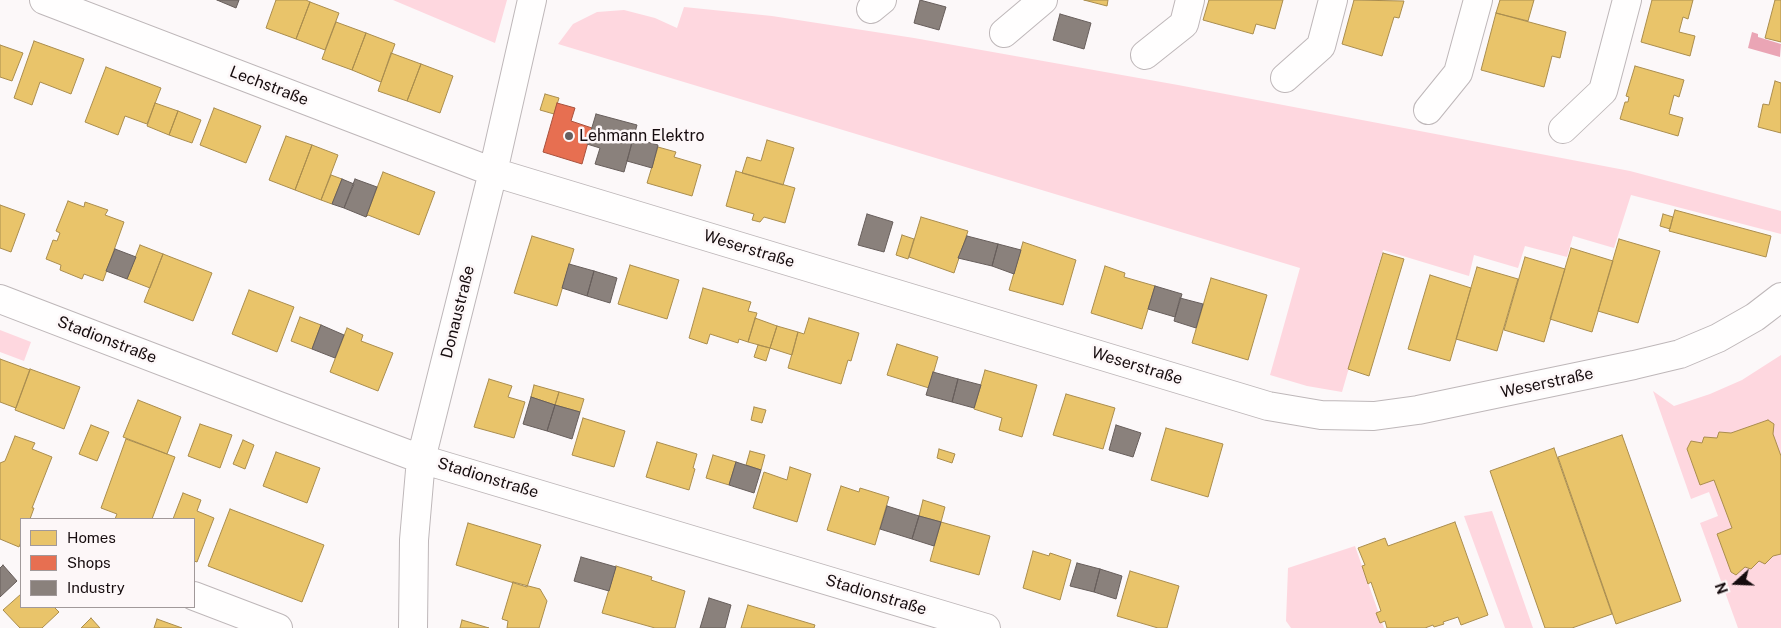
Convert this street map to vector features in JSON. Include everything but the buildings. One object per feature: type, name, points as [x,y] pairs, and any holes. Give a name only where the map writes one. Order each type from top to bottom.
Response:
[{"type":"street","name":"Lechstraße","points":[[44,0],[494,172]]},
{"type":"street","name":"Donaustraße","points":[[413,628],[414,540],[421,458],[494,172],[532,0]]},
{"type":"street","points":[[1004,33],[1043,0]]},
{"type":"street","points":[[1145,55],[1184,24],[1190,0]]},
{"type":"street","points":[[1285,78],[1321,46],[1333,0]]},
{"type":"street","points":[[1428,110],[1458,73],[1478,0]]},
{"type":"street","points":[[1563,129],[1603,91],[1627,0]]},
{"type":"street","name":"Weserstraße","points":[[494,172],[1268,406],[1321,415],[1374,416],[1418,410],[1680,354],[1718,338],[1755,317],[1781,297]]},
{"type":"street","name":"Stadionstraße","points":[[0,298],[269,402],[421,458],[986,628]]},
{"type":"street","points":[[195,596],[278,628]]},
{"type":"shaded area","points":[[393,0],[507,0],[495,43]]},
{"type":"shaded area","points":[[684,7],[772,16],[914,38],[1178,85],[1630,171],[1781,211],[1781,234],[1631,195],[1614,248],[1573,236],[1567,257],[1525,246],[1518,268],[1474,255],[1469,276],[1383,250],[1342,392],[1307,386],[1270,375],[1300,268],[558,44],[573,24],[597,12],[624,10],[655,18],[677,28]]},
{"type":"shaded area","points":[[1752,32],[1758,34],[1758,37],[1781,44],[1780,57],[1748,48]]},
{"type":"shaded area","points":[[0,330],[31,342],[24,361],[0,352]]},
{"type":"shaded area","points":[[1781,355],[1781,628],[1738,628],[1700,523],[1718,516],[1709,492],[1691,499],[1653,391],[1674,406],[1710,394],[1742,380]]},
{"type":"shaded area","points":[[1492,511],[1533,628],[1505,628],[1464,516]]},
{"type":"shaded area","points":[[1355,546],[1384,628],[1291,628],[1286,621],[1288,568]]},
{"type":"place","name":"Lehmann Elektro","points":[[569,136]]}]
